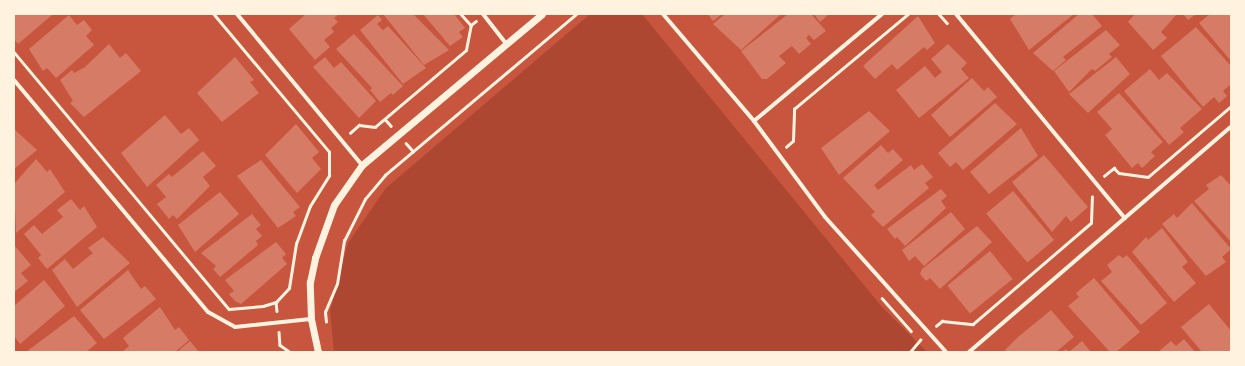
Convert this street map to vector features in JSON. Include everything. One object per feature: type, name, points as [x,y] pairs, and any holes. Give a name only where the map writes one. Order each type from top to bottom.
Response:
[{"type":"street","points":[[237,14],[362,165]]},
{"type":"street","points":[[483,14],[506,43]]},
{"type":"street","points":[[318,352],[311,319],[310,282],[322,236],[334,205],[362,165],[542,14]]},
{"type":"street","points":[[662,14],[754,121],[825,217],[927,333],[946,352]]},
{"type":"street","points":[[754,121],[882,14]]},
{"type":"street","points":[[956,14],[1125,218]]},
{"type":"street","points":[[14,80],[208,312],[235,327],[311,319]]},
{"type":"street","points":[[969,352],[1231,127]]},
{"type":"path","points":[[14,52],[229,309],[276,302],[289,288],[296,244],[310,206],[329,176],[328,152],[213,14]]},
{"type":"path","points":[[461,14],[471,25]]},
{"type":"path","points":[[328,152],[359,125],[375,127],[466,50],[471,25],[483,14]]},
{"type":"path","points":[[326,326],[325,312],[337,284],[344,241],[365,199],[385,175],[576,14]]},
{"type":"path","points":[[778,154],[793,141],[794,110],[908,14]]},
{"type":"path","points":[[939,14],[950,26]]},
{"type":"path","points":[[910,352],[927,333],[942,321],[973,324],[1091,223],[1092,197],[1087,190],[1114,168],[1119,173],[1148,177],[1231,106]]},
{"type":"shaded area","points":[[590,14],[642,14],[882,307],[927,352],[334,352],[330,311],[348,243],[386,188]]},
{"type":"building","points":[[14,14],[53,14],[18,44],[14,39]]},
{"type":"building","points":[[306,14],[339,14],[334,18],[338,22],[331,28],[334,32],[324,40],[330,47],[315,60],[289,29]]},
{"type":"building","points":[[383,14],[413,14],[449,50],[424,65]]},
{"type":"building","points":[[423,14],[454,14],[465,28],[459,32],[463,37],[450,46]]},
{"type":"building","points":[[708,14],[722,14],[713,21]]},
{"type":"building","points":[[725,14],[781,14],[741,50],[713,24]]},
{"type":"building","points":[[788,14],[811,14],[826,31],[814,40],[809,35],[806,38],[811,44],[799,54],[792,46],[779,56],[786,63],[767,79],[762,79],[741,51]]},
{"type":"building","points":[[814,14],[829,14],[820,22]]},
{"type":"building","points":[[1016,14],[1074,14],[1029,50],[1010,19]]},
{"type":"building","points":[[1079,14],[1092,14],[1102,26],[1063,57],[1066,60],[1053,71],[1033,53]]},
{"type":"building","points":[[1135,14],[1177,14],[1161,32],[1167,38],[1153,50],[1128,22]]},
{"type":"building","points":[[1183,14],[1196,14],[1188,20]]},
{"type":"building","points":[[1210,14],[1231,14],[1231,61],[1199,23]]},
{"type":"building","points":[[69,15],[77,25],[84,20],[92,30],[86,36],[94,45],[56,78],[47,68],[43,71],[29,49]]},
{"type":"building","points":[[378,15],[382,20],[377,24],[383,30],[388,26],[426,68],[403,84],[360,30]]},
{"type":"building","points":[[918,16],[935,43],[927,50],[924,47],[897,70],[892,64],[875,79],[863,66]]},
{"type":"building","points":[[1196,27],[1231,66],[1231,84],[1223,91],[1227,96],[1219,103],[1214,97],[1203,107],[1161,56]]},
{"type":"building","points":[[1106,30],[1120,45],[1109,54],[1112,57],[1095,71],[1092,69],[1069,92],[1054,71]]},
{"type":"building","points":[[354,34],[403,86],[393,95],[391,93],[380,102],[370,90],[372,88],[336,49]]},
{"type":"building","points":[[109,44],[120,58],[126,53],[141,71],[84,117],[70,103],[73,101],[60,80],[72,70],[74,73],[85,67]]},
{"type":"building","points":[[948,44],[967,63],[961,69],[969,78],[919,118],[896,90],[925,66],[935,78],[942,72],[931,59]]},
{"type":"building","points":[[235,57],[254,80],[250,82],[259,93],[222,122],[197,93]]},
{"type":"building","points":[[325,57],[334,68],[341,62],[376,101],[359,118],[313,67]]},
{"type":"building","points":[[1116,57],[1130,74],[1088,113],[1069,94]]},
{"type":"building","points":[[1150,69],[1159,80],[1167,73],[1202,109],[1180,128],[1184,132],[1169,145],[1124,91]]},
{"type":"building","points":[[972,78],[984,91],[988,87],[997,97],[950,137],[931,115]]},
{"type":"building","points":[[1119,93],[1163,142],[1151,152],[1155,156],[1142,168],[1138,163],[1132,168],[1105,135],[1112,129],[1097,112]]},
{"type":"building","points":[[995,103],[1017,124],[963,170],[956,162],[950,167],[938,153]]},
{"type":"building","points":[[869,111],[890,131],[839,175],[821,148]]},
{"type":"building","points":[[165,115],[181,134],[189,128],[199,140],[147,187],[121,153]]},
{"type":"building","points":[[296,124],[319,152],[312,158],[321,169],[297,193],[265,155]]},
{"type":"building","points":[[1021,128],[1038,156],[989,194],[970,172]]},
{"type":"building","points":[[14,129],[37,150],[14,169]]},
{"type":"building","points":[[881,145],[888,153],[893,149],[903,160],[874,185],[878,190],[911,165],[914,170],[922,164],[933,177],[925,183],[929,188],[883,227],[871,215],[875,212],[843,178]]},
{"type":"building","points":[[203,151],[216,166],[203,177],[210,186],[177,219],[173,215],[169,219],[157,204],[166,197],[156,185],[169,174],[172,177]]},
{"type":"building","points":[[1044,155],[1088,207],[1071,222],[1066,216],[1052,232],[1012,182]]},
{"type":"building","points":[[36,159],[47,172],[50,169],[65,192],[16,233],[14,184]]},
{"type":"building","points":[[261,160],[300,207],[293,212],[296,216],[278,228],[237,176]]},
{"type":"building","points":[[1221,175],[1231,186],[1231,242],[1194,201],[1209,189],[1206,185]]},
{"type":"building","points":[[941,189],[947,196],[941,201],[946,208],[905,246],[897,237],[895,239],[887,229]]},
{"type":"building","points":[[1013,191],[1054,240],[1027,263],[986,213]]},
{"type":"building","points":[[220,192],[239,214],[195,252],[178,225]]},
{"type":"building","points":[[71,199],[80,210],[84,206],[97,227],[47,269],[38,258],[41,255],[24,234],[34,225],[42,234],[63,217],[57,210]]},
{"type":"building","points":[[1192,203],[1231,249],[1222,257],[1226,262],[1206,276],[1162,224],[1174,214],[1177,218]]},
{"type":"building","points":[[951,212],[965,229],[924,266],[915,256],[909,261],[902,250]]},
{"type":"building","points":[[252,214],[261,225],[256,229],[262,236],[256,241],[258,245],[220,277],[213,269],[216,266],[201,253]]},
{"type":"building","points":[[977,226],[992,242],[940,289],[930,278],[926,281],[920,274],[922,269]]},
{"type":"building","points":[[1162,228],[1188,262],[1182,267],[1196,283],[1174,302],[1132,252],[1146,237],[1148,240]]},
{"type":"building","points":[[103,237],[130,263],[77,307],[52,270],[65,259],[73,269],[93,253],[88,248]]},
{"type":"building","points":[[276,242],[286,254],[282,258],[287,264],[241,304],[235,301],[229,294],[234,291],[225,280]]},
{"type":"building","points":[[14,245],[31,265],[21,273],[28,281],[14,292]]},
{"type":"building","points":[[990,251],[1013,279],[970,314],[947,286]]},
{"type":"building","points":[[1119,255],[1123,258],[1127,255],[1167,303],[1141,325],[1101,281],[1112,272],[1107,265]]},
{"type":"building","points":[[128,270],[141,289],[145,286],[156,299],[104,339],[80,310]]},
{"type":"building","points":[[1094,278],[1140,332],[1116,352],[1110,352],[1068,306],[1079,297],[1076,293]]},
{"type":"building","points":[[44,280],[65,306],[20,344],[14,336],[14,306]]},
{"type":"building","points":[[1209,304],[1231,331],[1231,352],[1202,352],[1181,327]]},
{"type":"building","points":[[160,307],[175,330],[179,327],[189,340],[175,352],[122,352],[129,346],[123,338]]},
{"type":"building","points":[[1051,310],[1074,337],[1056,352],[1007,352],[1005,350],[1018,337]]},
{"type":"building","points":[[74,316],[97,343],[86,352],[26,352]]},
{"type":"building","points":[[1184,339],[1195,352],[1158,352],[1171,341],[1176,346]]},
{"type":"building","points":[[190,341],[199,352],[177,352]]},
{"type":"building","points":[[1082,341],[1091,352],[1069,352]]},
{"type":"building","points":[[1066,349],[1069,352],[1062,352]]}]
